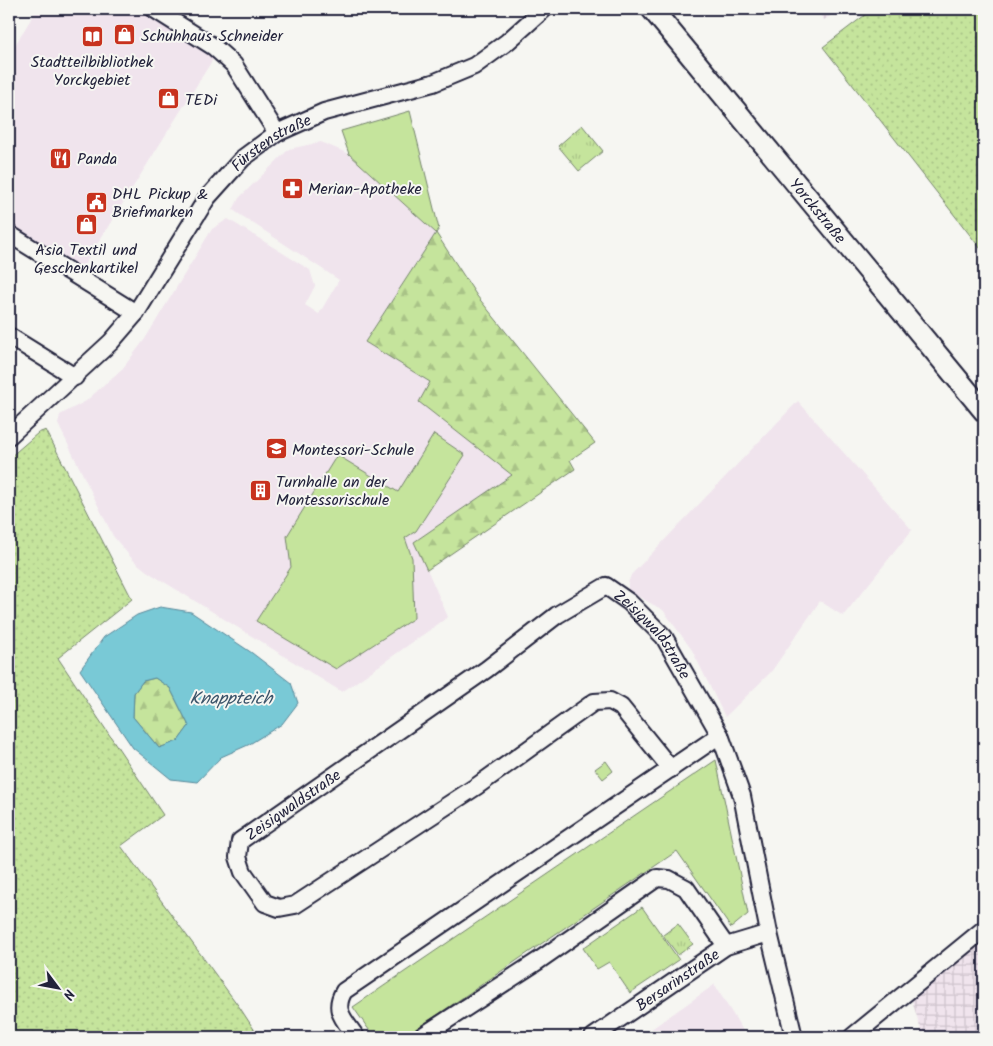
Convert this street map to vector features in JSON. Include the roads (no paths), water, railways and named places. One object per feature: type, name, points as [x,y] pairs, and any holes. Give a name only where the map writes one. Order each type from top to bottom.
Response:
[{"type":"main road","name":"Yorckstraße","points":[[652,9],[984,411]]},
{"type":"street","points":[[154,9],[214,47],[234,65],[246,81],[277,133]]},
{"type":"street","name":"Fürstenstraße","points":[[9,436],[75,377],[111,342],[136,313],[207,198],[243,158],[277,133],[324,112],[432,83],[474,66],[507,42],[544,9]]},
{"type":"street","points":[[9,234],[136,313]]},
{"type":"street","points":[[9,336],[75,377]]},
{"type":"street","name":"Zeisigwaldstraße","points":[[670,769],[621,706],[610,701],[594,702],[477,786],[295,905],[279,908],[264,903],[243,872],[238,857],[240,842],[487,669],[557,615],[606,586],[630,602],[664,637],[720,735],[742,796],[769,933],[794,1037]]},
{"type":"street","points":[[356,1037],[340,1014],[338,1001],[344,991],[720,735]]},
{"type":"street","points":[[421,1037],[538,961],[657,878],[669,878],[686,888],[726,946]]},
{"type":"street","points":[[852,1037],[984,929]]},
{"type":"street","name":"Bersarinstraße","points":[[593,1037],[726,946],[769,933]]},
{"type":"water","name":"Knappteich","points":[[160,607],[191,612],[252,653],[291,683],[298,703],[282,724],[248,745],[221,757],[197,782],[171,779],[133,748],[80,670],[104,637],[137,615]],"holes":[[[155,678],[170,688],[189,726],[178,741],[159,748],[133,717],[134,693],[143,681]]]},
{"type":"place","name":"Schuhhaus Schneider","points":[[125,35]]},
{"type":"place","name":"Stadtteilbibliothek Yorckgebiet","points":[[92,37]]},
{"type":"place","name":"TEDi","points":[[169,99]]},
{"type":"place","name":"Panda","points":[[61,158]]},
{"type":"place","name":"Merian-Apotheke","points":[[292,188]]},
{"type":"place","name":"DHL Pickup & Briefmarken","points":[[96,202]]},
{"type":"place","name":"Asia Textil und Geschenkartikel","points":[[86,225]]},
{"type":"place","name":"Montessori-Schule","points":[[276,449]]},
{"type":"place","name":"Turnhalle an der Montessorischule","points":[[260,490]]}]
